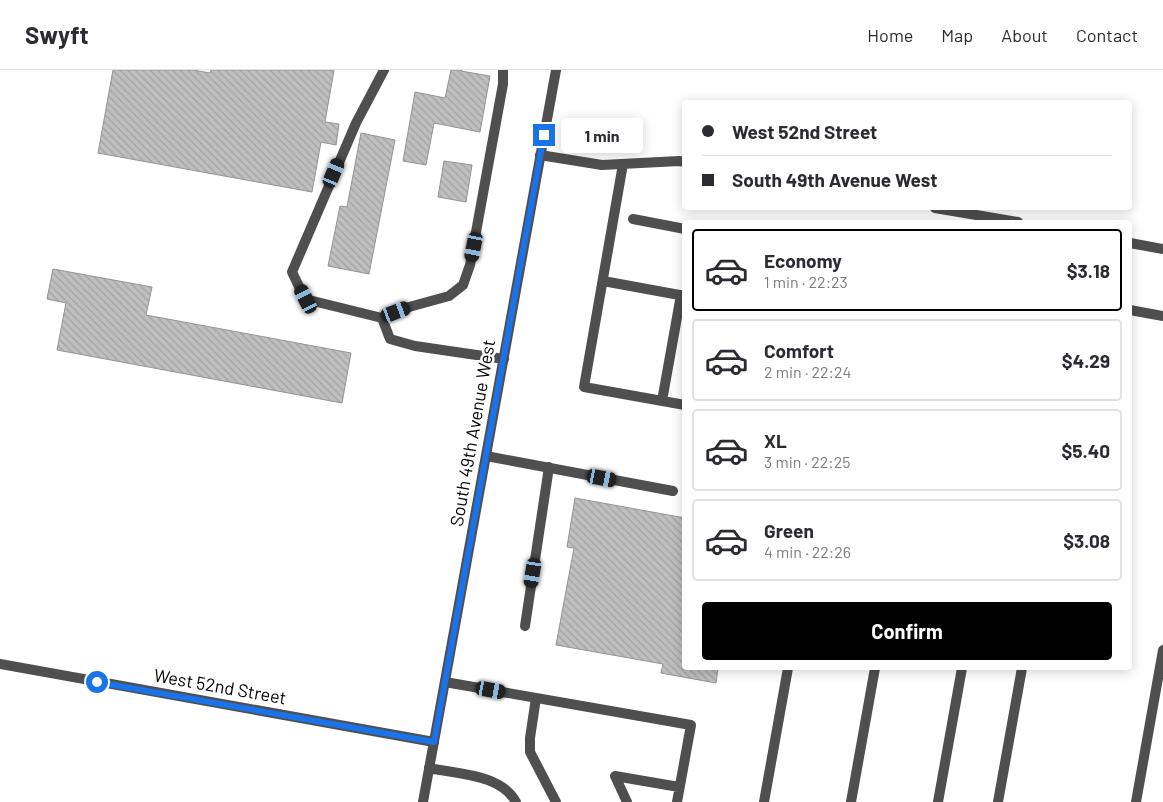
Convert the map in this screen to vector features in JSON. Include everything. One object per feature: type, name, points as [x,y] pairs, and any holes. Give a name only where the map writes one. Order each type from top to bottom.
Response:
[{"type":"street","points":[[384,70],[356,123],[292,272],[306,299],[382,318],[409,307],[449,296],[463,285],[470,265],[503,84],[503,70]]},
{"type":"street","name":"South 49th Avenue West","points":[[423,802],[556,70]]},
{"type":"street","points":[[540,155],[602,165],[682,162]]},
{"type":"street","points":[[623,164],[584,387],[682,404]]},
{"type":"street","points":[[947,210],[1006,220]]},
{"type":"street","points":[[633,219],[682,228]]},
{"type":"street","points":[[1132,243],[1163,249]]},
{"type":"street","points":[[603,281],[682,296]]},
{"type":"street","points":[[662,401],[682,301]]},
{"type":"street","points":[[1132,310],[1163,316]]},
{"type":"street","points":[[382,318],[390,339],[415,346],[504,359]]},
{"type":"street","points":[[486,456],[673,491]]},
{"type":"street","points":[[525,626],[549,467]]},
{"type":"street","points":[[1136,802],[1163,650]]},
{"type":"street","name":"West 52nd Street","points":[[0,664],[434,742]]},
{"type":"street","points":[[764,802],[788,670]]},
{"type":"street","points":[[851,802],[875,670]]},
{"type":"street","points":[[938,802],[962,670]]},
{"type":"street","points":[[998,802],[1022,670]]},
{"type":"street","points":[[445,682],[690,725],[677,802]]},
{"type":"street","points":[[536,698],[530,738],[530,752],[556,802]]},
{"type":"street","points":[[429,768],[484,778],[498,783],[512,794],[516,802]]},
{"type":"street","points":[[628,802],[615,776],[679,787]]},
{"type":"building","points":[[113,70],[193,70],[210,73],[211,70],[334,70],[325,122],[339,124],[336,145],[321,142],[312,192],[98,153]]},
{"type":"building","points":[[451,70],[462,70],[490,76],[480,132],[434,123],[426,165],[403,161],[415,92],[445,98]]},
{"type":"building","points":[[361,133],[395,140],[369,274],[328,266],[340,206],[347,207]]},
{"type":"building","points":[[444,161],[472,165],[466,202],[438,197]]},
{"type":"building","points":[[53,269],[152,287],[146,315],[351,353],[342,403],[57,350],[66,303],[47,299]]},
{"type":"building","points":[[575,498],[682,517],[682,670],[718,670],[716,683],[661,673],[663,664],[556,645],[574,548],[567,547]]},
{"type":"route","points":[[97,682],[434,742],[544,135]]}]
